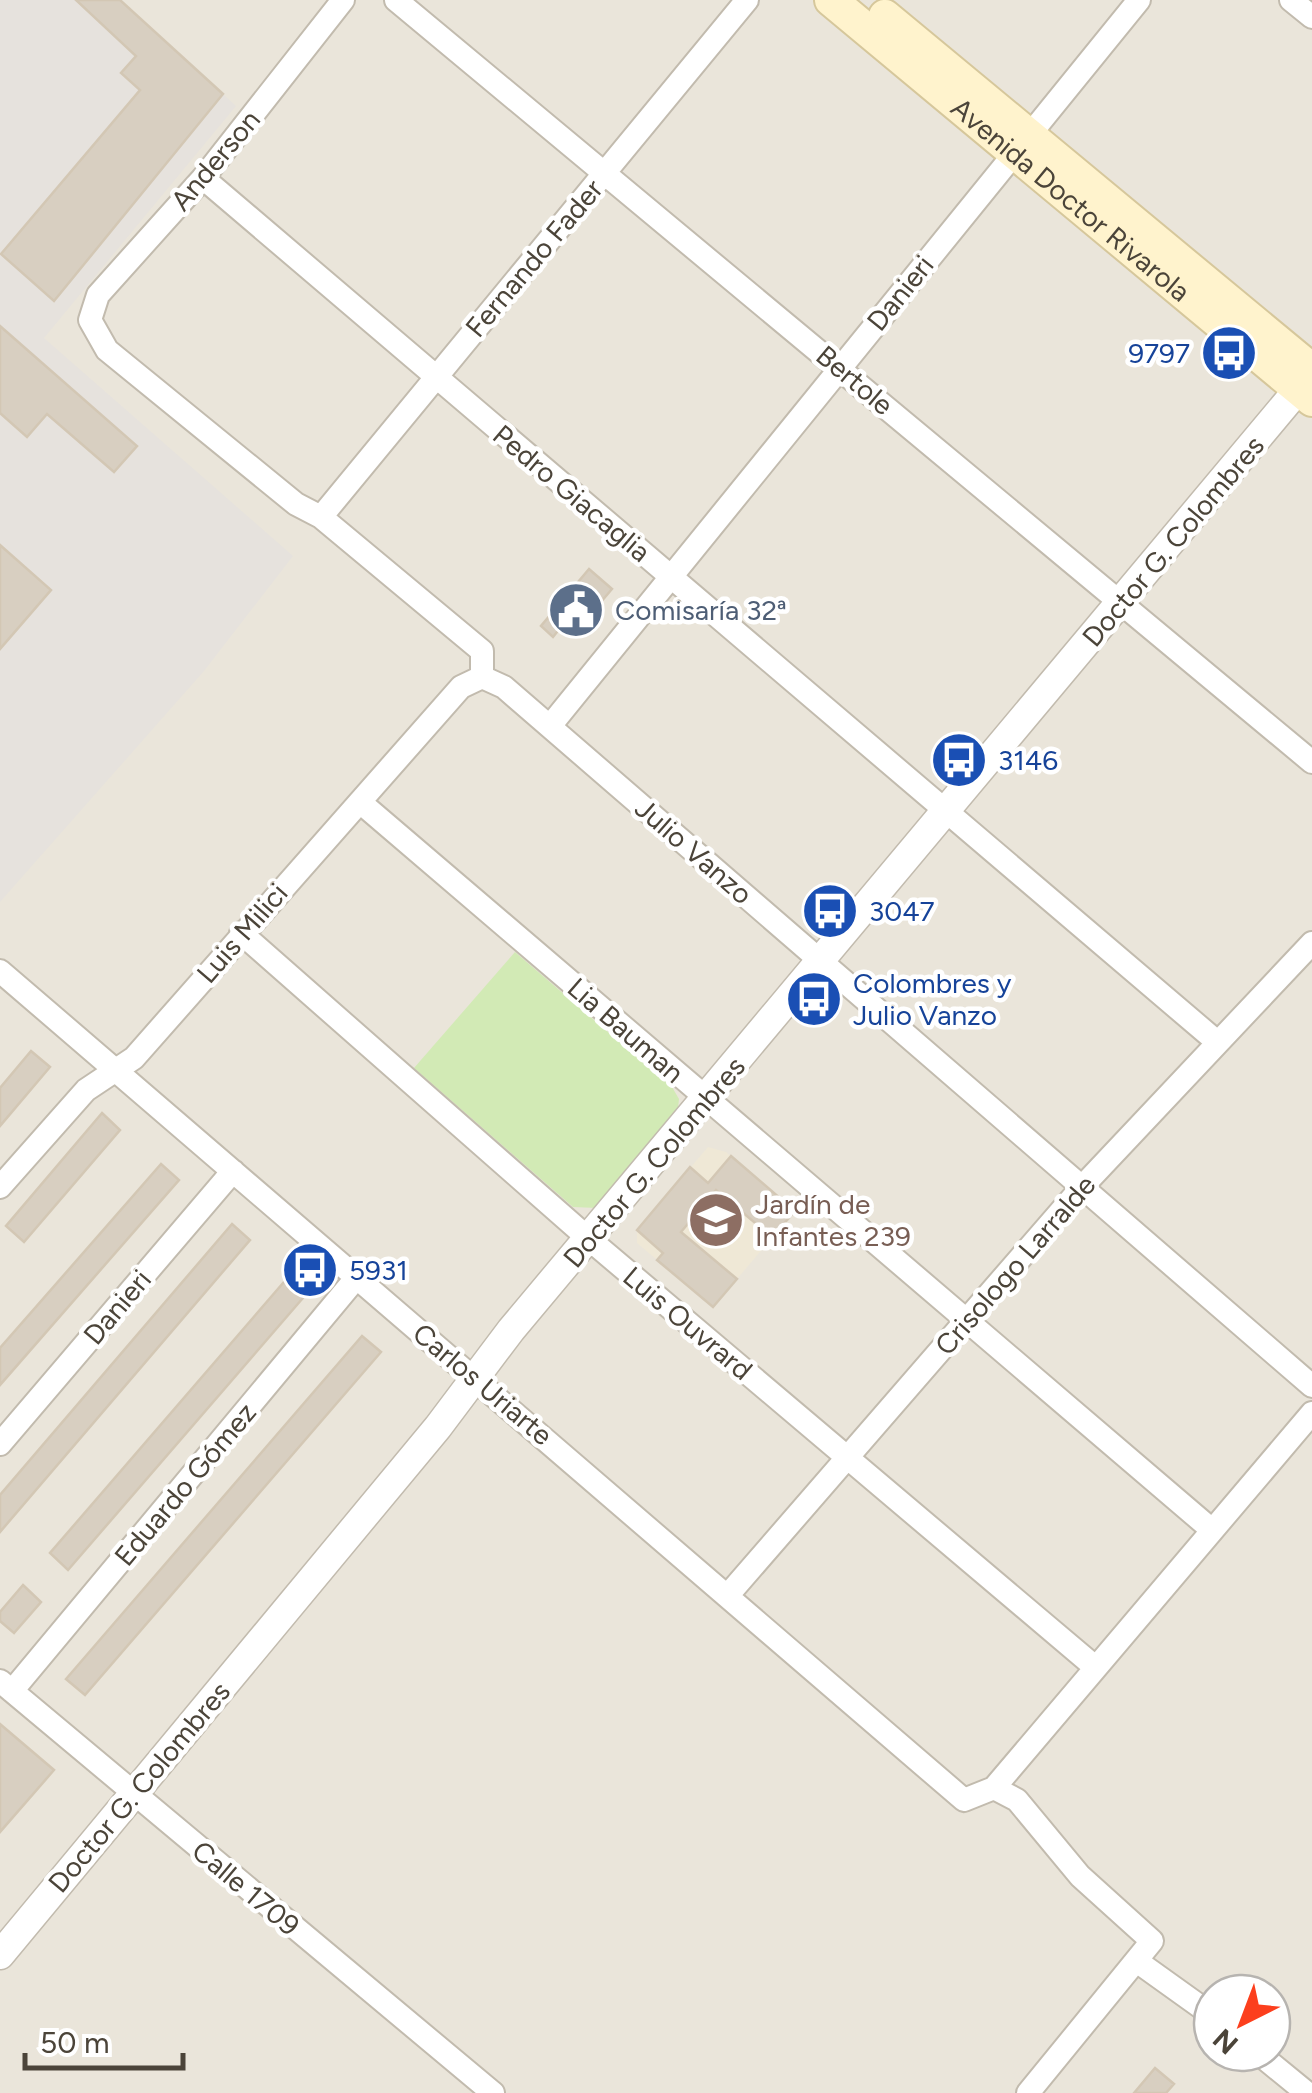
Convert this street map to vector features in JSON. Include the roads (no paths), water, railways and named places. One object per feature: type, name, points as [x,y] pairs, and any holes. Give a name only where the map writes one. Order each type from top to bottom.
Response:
[{"type":"main road","name":"Avenida Doctor Rivarola","points":[[831,0],[1021,143],[1309,383]]},
{"type":"main road","name":"Avenida Doctor Rivarola","points":[[866,0],[1021,143]]},
{"type":"street","name":"Anderson","points":[[322,517],[296,504],[107,350],[90,320],[98,295],[202,178],[343,0]]},
{"type":"street","name":"Bertole","points":[[396,0],[1312,762]]},
{"type":"street","name":"Fernando Fader","points":[[322,517],[747,0]]},
{"type":"street","name":"Danieri","points":[[550,726],[1138,0]]},
{"type":"street","points":[[1292,0],[1312,17]]},
{"type":"street","name":"Pedro Giacaglia","points":[[202,178],[1216,1041]]},
{"type":"street","name":"Doctor G. Colombres","points":[[0,1955],[589,1239],[1309,383]]},
{"type":"street","points":[[322,517],[482,651],[482,677]]},
{"type":"street","name":"Julio Vanzo","points":[[482,677],[504,687],[550,726],[1312,1386]]},
{"type":"street","name":"Luis Milici","points":[[0,1187],[86,1090],[134,1058],[462,687],[482,677]]},
{"type":"street","name":"Lia Bauman","points":[[360,802],[965,1323],[1212,1530]]},
{"type":"street","name":"Luis Ouvrard","points":[[241,933],[589,1239],[1095,1668]]},
{"type":"street","name":"Crisologo Larralde","points":[[728,1595],[1082,1188],[1312,943]]},
{"type":"street","name":"Carlos Uriarte","points":[[0,971],[964,1800],[994,1788]]},
{"type":"street","name":"Danieri","points":[[0,1444],[233,1171]]},
{"type":"street","name":"Eduardo Gómez","points":[[6,1686],[357,1277]]},
{"type":"street","points":[[1028,2093],[1152,1941],[1080,1876],[1017,1800],[994,1788],[1312,1413]]},
{"type":"street","name":"Calle 1709","points":[[6,1686],[493,2093]]},
{"type":"street","points":[[1138,1962],[1192,2001]]},
{"type":"street","points":[[1282,2073],[1307,2093]]},
{"type":"place","name":"9797","points":[[1229,353]]},
{"type":"place","name":"Comisaría 32ª","points":[[576,610]]},
{"type":"place","name":"3146","points":[[959,760]]},
{"type":"place","name":"3047","points":[[830,911]]},
{"type":"place","name":"Colombres y Julio Vanzo","points":[[814,999]]},
{"type":"place","name":"Jardín de Infantes 239","points":[[716,1220]]},
{"type":"place","name":"5931","points":[[310,1270]]}]
